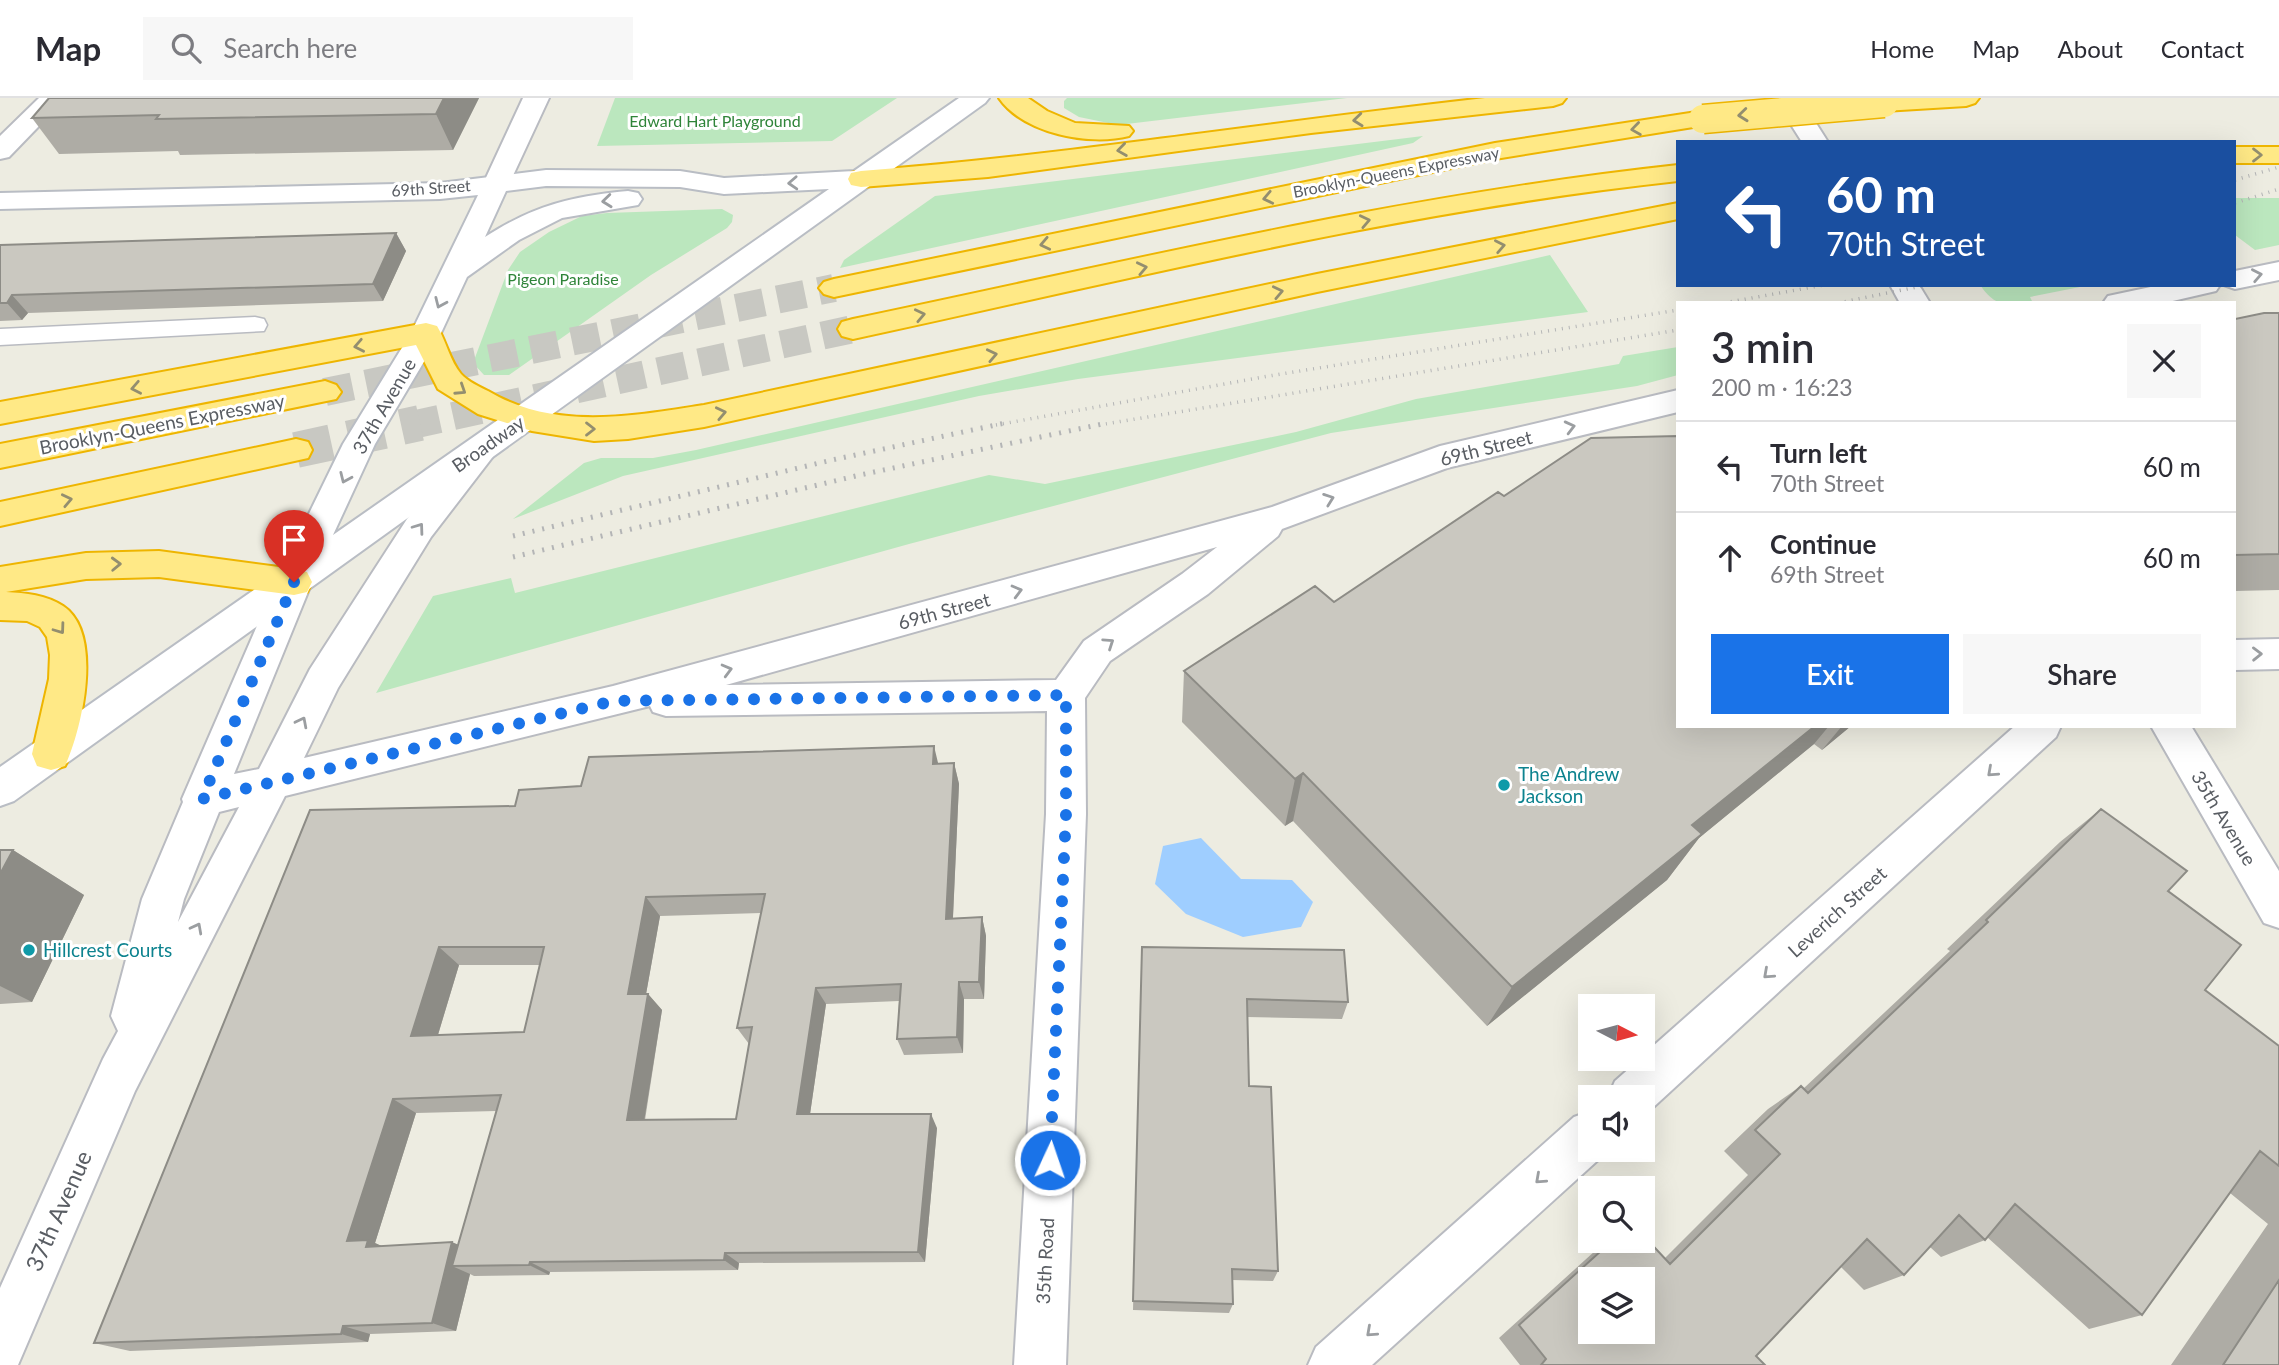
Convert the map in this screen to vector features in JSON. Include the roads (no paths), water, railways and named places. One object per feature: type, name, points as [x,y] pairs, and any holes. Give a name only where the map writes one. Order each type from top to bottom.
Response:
[{"type":"highway","points":[[1012,98],[1051,125],[1084,133],[1232,119],[1311,125]]},
{"type":"highway","points":[[861,179],[988,169],[1311,125],[1553,98]]},
{"type":"highway","name":"Brooklyn-Queens Expressway","points":[[834,288],[1467,157],[1703,119],[1966,98]]},
{"type":"highway","points":[[2236,155],[2279,155]]},
{"type":"highway","points":[[853,329],[1373,219],[1576,184],[1676,173]]},
{"type":"highway","points":[[0,414],[426,333],[449,382],[489,405],[543,423],[594,430],[681,421],[1330,280],[1676,211]]},
{"type":"highway","name":"Brooklyn-Queens Expressway","points":[[0,456],[325,392]]},
{"type":"highway","points":[[0,514],[296,450]]},
{"type":"highway","points":[[0,580],[86,566],[147,564],[294,582]]},
{"type":"highway","points":[[0,606],[30,608],[47,614],[60,624],[68,640],[68,672],[51,754]]},
{"type":"street","points":[[0,151],[53,98]]},
{"type":"street","name":"37th Avenue","points":[[119,1075],[163,898],[294,582],[359,444],[426,333],[536,98]]},
{"type":"street","name":"Broadway","points":[[0,789],[976,98]]},
{"type":"street","points":[[1787,98],[1814,140]]},
{"type":"street","name":"69th Street","points":[[2,204],[440,191],[496,182],[546,178],[680,179],[724,186],[861,179]]},
{"type":"street","points":[[453,273],[523,226],[567,207],[724,186]]},
{"type":"street","points":[[2236,279],[2279,271]]},
{"type":"street","points":[[2128,301],[2196,287]]},
{"type":"street","name":"69th Street","points":[[202,799],[614,701],[1280,517],[1440,458],[1676,401]]},
{"type":"street","name":"37th Avenue","points":[[0,1347],[119,1075],[216,894],[323,680],[419,528],[485,446]]},
{"type":"street","points":[[614,701],[1066,695],[1097,651],[1195,584],[1280,517]]},
{"type":"street","points":[[2236,655],[2279,654]]},
{"type":"street","name":"35th Road","points":[[1040,1365],[1066,814],[1066,695]]},
{"type":"street","name":"Leverich Street","points":[[1644,1085],[2040,728]]},
{"type":"street","name":"35th Avenue","points":[[2171,728],[2279,909]]},
{"type":"street","points":[[1334,1365],[1578,1146]]},
{"type":"lane","points":[[0,337],[255,325]]},
{"type":"water","points":[[1201,838],[1241,879],[1292,880],[1313,902],[1301,927],[1243,937],[1186,914],[1155,884],[1163,846]]},
{"type":"tunnel","points":[[325,392],[834,288]]},
{"type":"tunnel","points":[[412,425],[853,329]]},
{"type":"tunnel","points":[[296,450],[420,423]]},
{"type":"railway","points":[[2236,180],[2279,167]]},
{"type":"railway","points":[[2236,203],[2279,189]]},
{"type":"railway","points":[[1735,301],[1813,287]]},
{"type":"railway","points":[[1848,301],[1917,287]]},
{"type":"railway","points":[[996,425],[1269,376],[1676,310]]},
{"type":"railway","points":[[1099,425],[1676,330]]},
{"type":"railway","points":[[513,536],[832,460],[1005,423]]},
{"type":"railway","points":[[513,557],[860,475],[1107,423]]},
{"type":"place","name":"The Andrew Jackson","points":[[1504,785]]},
{"type":"place","name":"Hillcrest Courts","points":[[29,950]]},
{"type":"park label","name":"Edward Hart Playground","points":[[715,121]]},
{"type":"park label","name":"Pigeon Paradise","points":[[563,279]]}]
